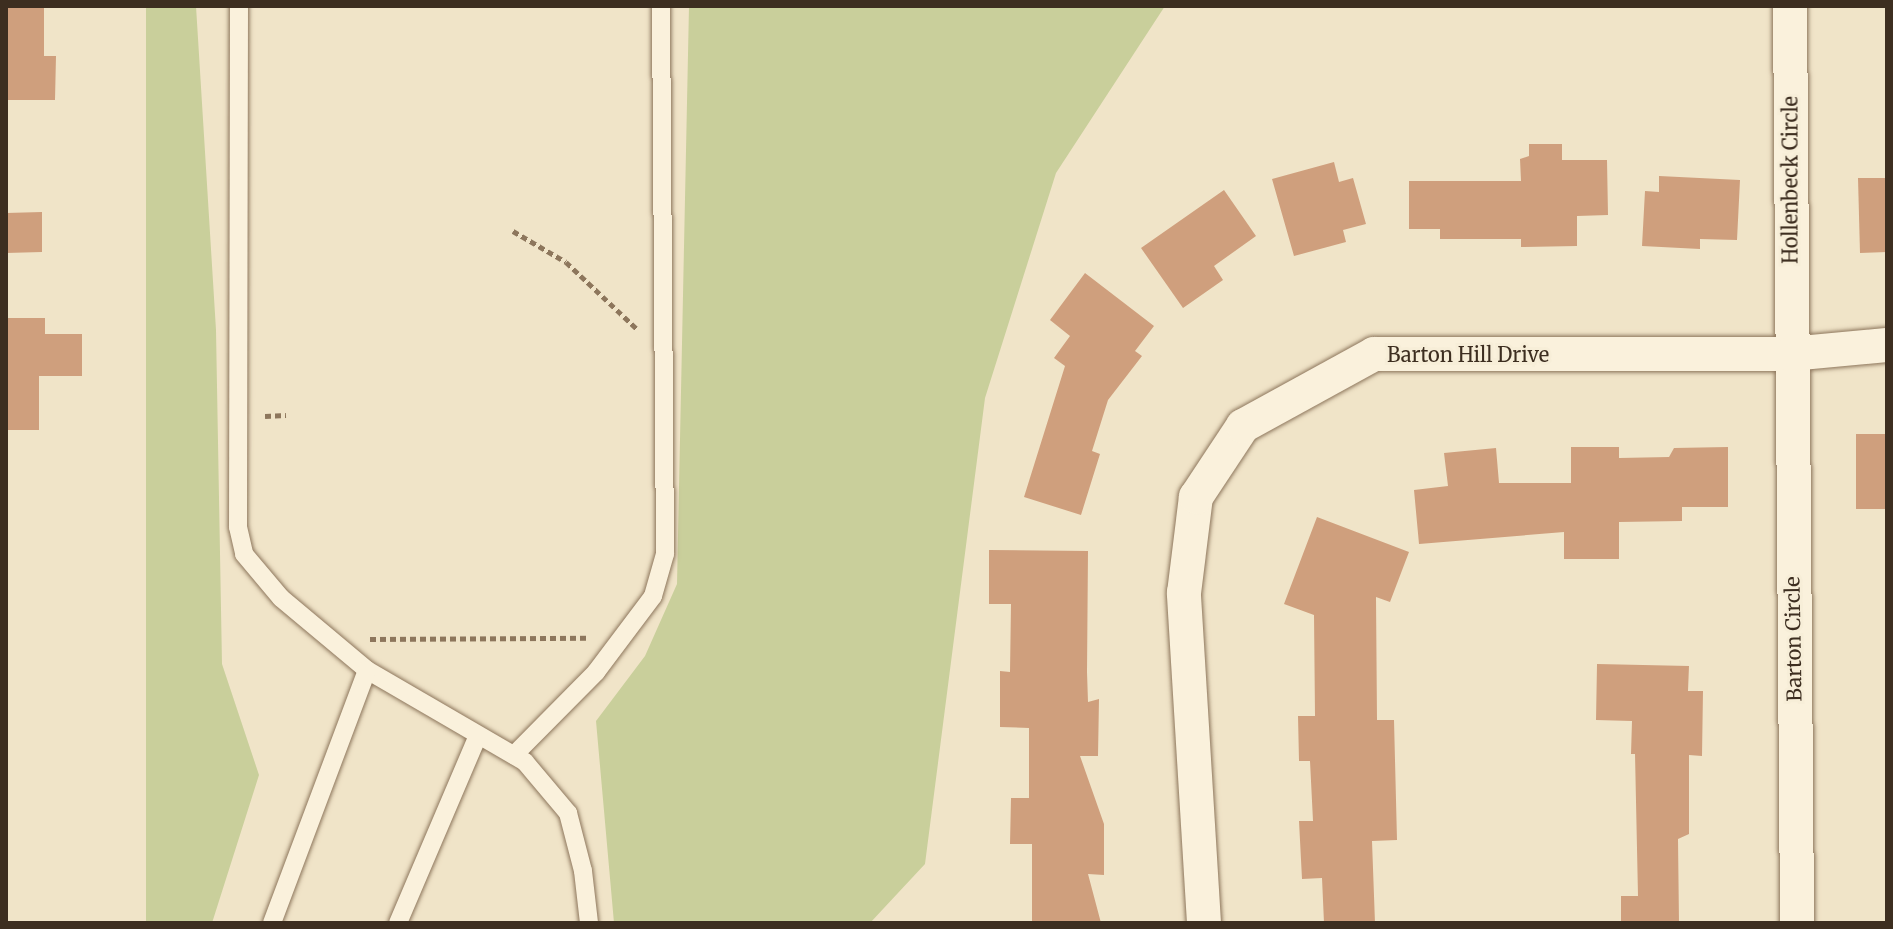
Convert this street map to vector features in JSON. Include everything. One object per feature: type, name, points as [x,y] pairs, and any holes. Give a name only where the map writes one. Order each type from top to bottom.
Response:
[{"type":"street","name":"Hollenbeck Circle","points":[[1790,6],[1790,354]]},
{"type":"street","name":"Barton Hill Drive","points":[[1204,923],[1184,593],[1196,497],[1243,426],[1374,354],[1790,354],[1887,345]]},
{"type":"street","name":"Barton Circle","points":[[1790,354],[1797,923]]},
{"type":"lane","points":[[239,6],[238,527],[244,554],[281,598],[367,670],[514,755],[568,813],[583,871],[589,923]]},
{"type":"lane","points":[[514,755],[596,672],[653,596],[665,554],[661,6]]},
{"type":"lane","points":[[272,923],[367,670]]},
{"type":"lane","points":[[398,923],[478,735]]},
{"type":"path","points":[[513,231],[566,262],[640,332],[640,345]]},
{"type":"path","points":[[263,423],[266,414],[286,415]]},
{"type":"path","points":[[371,646],[362,639],[601,638],[591,650]]},
{"type":"green space","points":[[146,6],[196,6],[216,330],[222,664],[259,775],[212,923],[146,923]]},
{"type":"green space","points":[[689,6],[1165,6],[1056,173],[985,398],[925,864],[870,923],[614,923],[596,721],[645,656],[677,584]]},
{"type":"building","points":[[6,6],[44,6],[44,56],[56,56],[55,100],[6,100]]},
{"type":"building","points":[[1529,144],[1562,144],[1562,160],[1607,160],[1608,215],[1577,216],[1577,246],[1521,247],[1521,239],[1440,239],[1440,229],[1409,229],[1409,181],[1521,181],[1520,159],[1529,156]]},
{"type":"building","points":[[1334,162],[1339,182],[1353,178],[1366,224],[1343,230],[1346,242],[1294,256],[1272,179]]},
{"type":"building","points":[[1659,176],[1740,180],[1737,240],[1700,239],[1700,249],[1642,246],[1645,191],[1659,192]]},
{"type":"building","points":[[1858,178],[1887,178],[1887,252],[1860,253]]},
{"type":"building","points":[[1224,190],[1256,236],[1214,266],[1223,280],[1183,308],[1141,248]]},
{"type":"building","points":[[42,212],[42,252],[6,253],[6,213]]},
{"type":"building","points":[[1085,273],[1154,326],[1135,351],[1142,356],[1108,400],[1092,451],[1100,454],[1081,515],[1024,497],[1065,366],[1054,358],[1070,336],[1050,320]]},
{"type":"building","points":[[6,318],[45,318],[45,334],[82,334],[82,376],[39,376],[39,430],[6,430]]},
{"type":"building","points":[[1856,434],[1887,434],[1887,509],[1856,509]]},
{"type":"building","points":[[1571,447],[1619,447],[1619,458],[1669,457],[1674,448],[1728,447],[1728,507],[1682,507],[1682,521],[1619,522],[1619,559],[1564,559],[1564,532],[1419,544],[1414,490],[1448,486],[1444,453],[1496,448],[1499,483],[1571,483]]},
{"type":"building","points":[[1317,517],[1409,552],[1390,602],[1376,597],[1377,720],[1394,720],[1397,840],[1372,841],[1375,923],[1324,923],[1322,878],[1302,879],[1299,821],[1313,821],[1310,761],[1299,761],[1298,716],[1315,716],[1314,615],[1284,604]]},
{"type":"building","points":[[989,550],[1088,551],[1088,702],[1099,699],[1098,756],[1080,756],[1104,824],[1104,875],[1088,874],[1101,923],[1032,923],[1032,844],[1010,844],[1011,798],[1029,798],[1029,728],[1000,727],[1000,671],[1010,672],[1011,604],[989,604]]},
{"type":"building","points":[[1597,664],[1689,666],[1688,691],[1703,691],[1702,756],[1689,755],[1689,834],[1678,839],[1679,923],[1621,923],[1621,896],[1638,896],[1632,721],[1596,720]]}]
